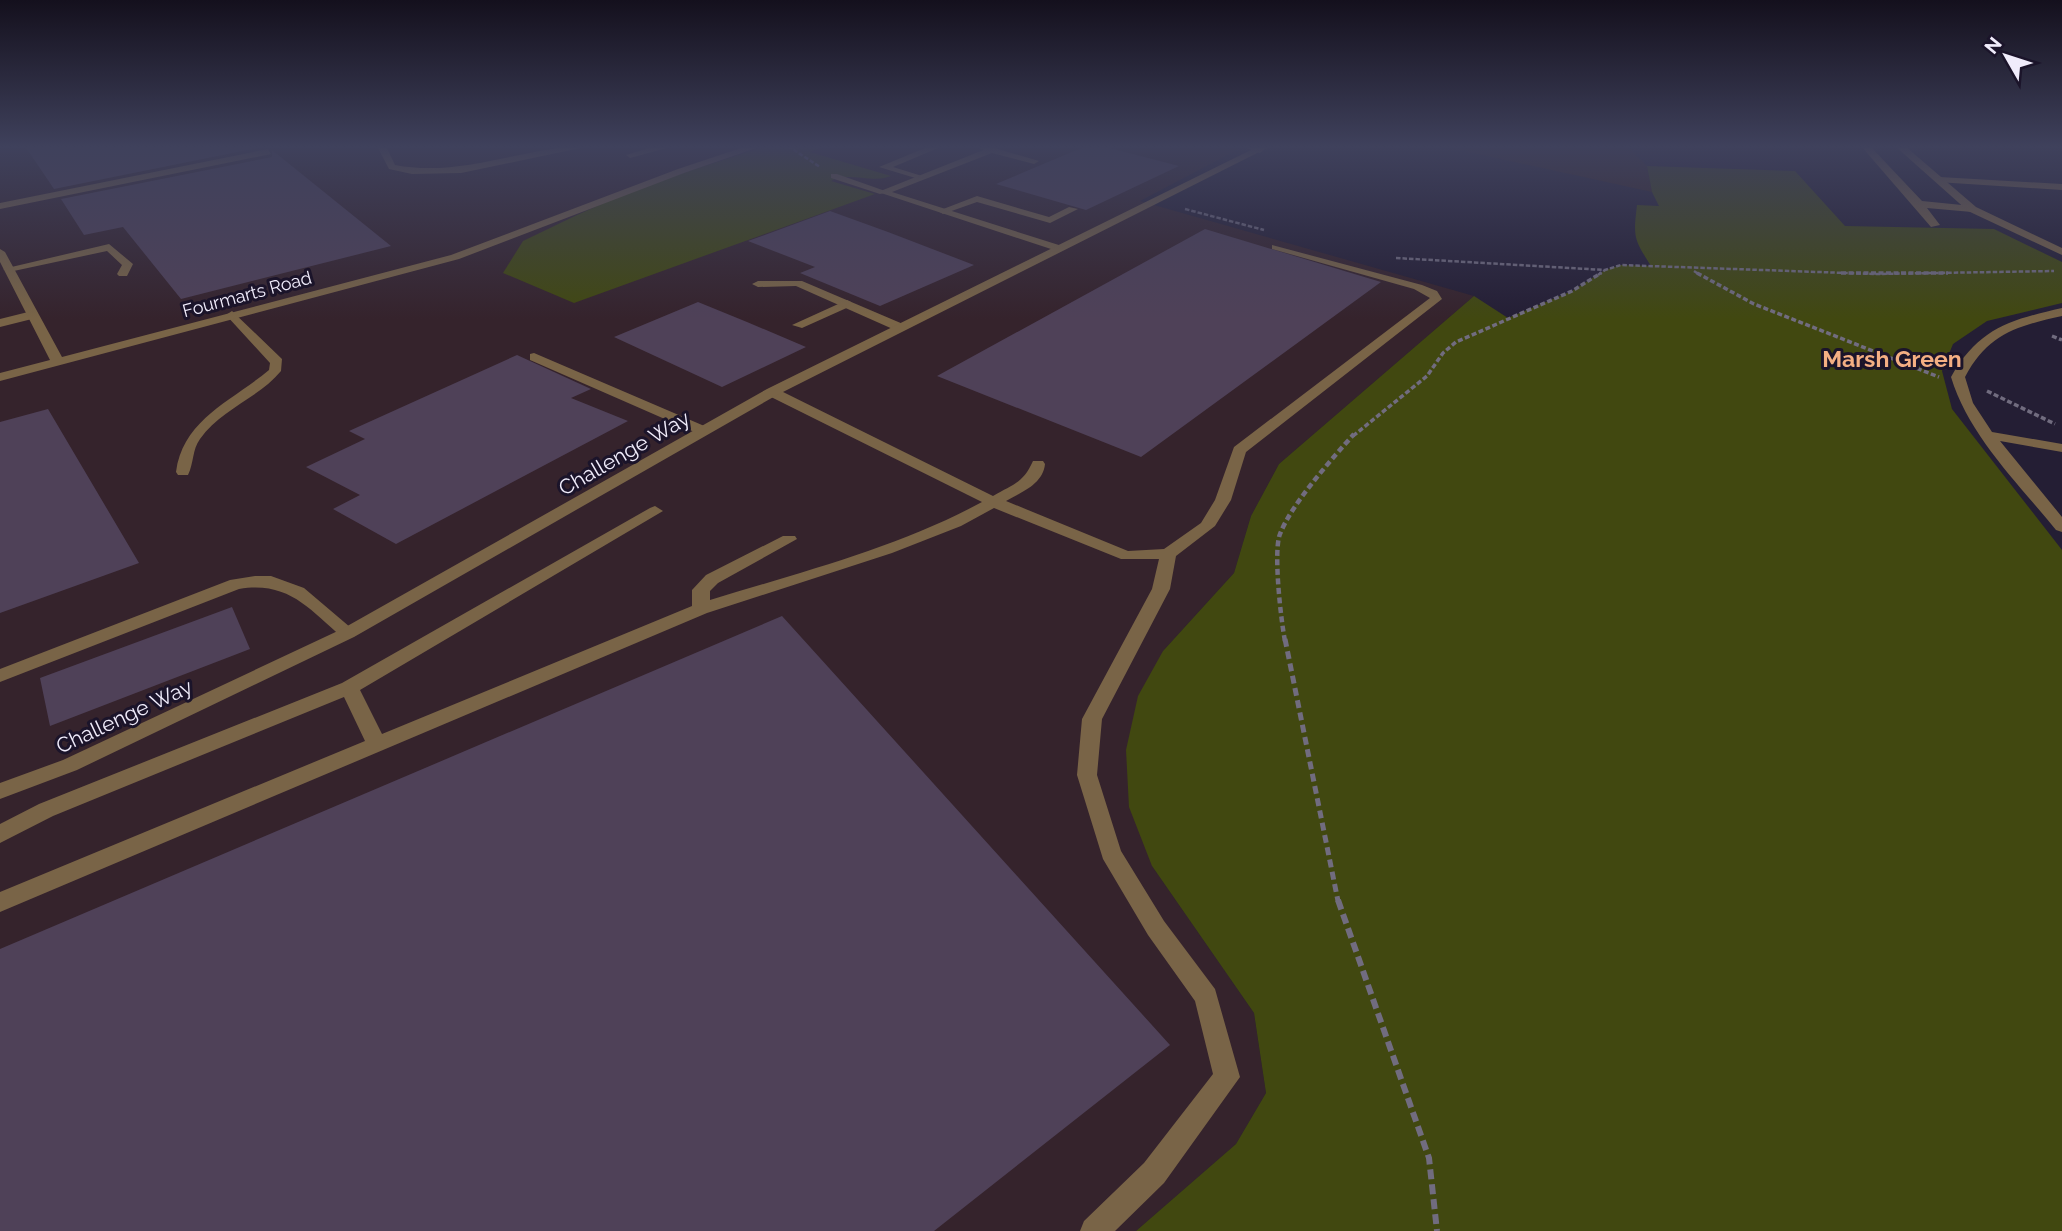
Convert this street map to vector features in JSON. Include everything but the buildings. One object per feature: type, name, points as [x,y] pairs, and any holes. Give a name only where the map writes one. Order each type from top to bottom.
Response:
[{"type":"street","name":"Fourmarts Road","points":[[0,377],[503,241],[594,203]]},
{"type":"street","points":[[919,203],[1058,248]]},
{"type":"street","points":[[943,211],[964,203]]},
{"type":"street","points":[[992,203],[1050,220],[1073,209]]},
{"type":"street","name":"Challenge Way","points":[[0,791],[70,765],[348,633],[772,392],[1148,203]]},
{"type":"street","points":[[1966,203],[1972,209],[2062,251]]},
{"type":"street","points":[[1919,204],[1972,209]]},
{"type":"street","points":[[1919,204],[1935,225]]},
{"type":"street","points":[[9,269],[109,247],[128,264],[123,274]]},
{"type":"street","points":[[772,392],[994,502],[1127,556],[1168,554],[1207,526],[1223,500],[1239,450],[1437,299],[1433,293],[1418,287],[1276,247]]},
{"type":"street","points":[[0,252],[58,362]]},
{"type":"street","points":[[758,284],[798,283],[899,327]]},
{"type":"street","points":[[798,325],[847,304]]},
{"type":"street","points":[[2062,312],[2006,325],[1968,357],[1960,382],[1966,403],[1987,435],[2062,527]]},
{"type":"street","points":[[0,323],[32,315]]},
{"type":"street","points":[[183,472],[183,455],[198,430],[275,371],[277,362],[232,316]]},
{"type":"street","points":[[534,358],[704,431]]},
{"type":"street","points":[[1987,435],[2062,448]]},
{"type":"street","points":[[0,902],[701,609],[886,550],[955,523],[1024,485],[1037,473],[1038,464]]},
{"type":"street","points":[[0,834],[46,810],[349,688],[655,510]]},
{"type":"street","points":[[701,609],[701,590],[712,579],[789,539]]},
{"type":"street","points":[[1094,1231],[1154,1173],[1227,1077],[1206,997],[1156,928],[1111,853],[1087,775],[1092,719],[1161,589],[1168,554]]},
{"type":"street","points":[[0,676],[236,584],[260,578],[279,581],[289,587],[348,633]]},
{"type":"street","points":[[349,688],[377,744]]},
{"type":"path","points":[[1162,203],[1273,232]]},
{"type":"path","points":[[1394,258],[1605,270]]},
{"type":"path","points":[[1437,1231],[1429,1158],[1340,909],[1280,617],[1279,536],[1317,477],[1357,431],[1427,376],[1443,353],[1456,342],[1572,291],[1605,270],[1621,265],[1693,270],[1875,274],[2062,271]]},
{"type":"path","points":[[1693,270],[1754,304],[1960,382],[2062,427]]},
{"type":"shaded area","points":[[0,203],[1149,203],[1474,296],[1279,464],[1251,516],[1234,573],[1163,651],[1152,866],[1254,1013],[1266,1093],[1236,1144],[1136,1231],[0,1231]]},
{"type":"green space","points":[[603,203],[849,203],[574,303],[503,273],[523,241]]},
{"type":"green space","points":[[1658,203],[1824,203],[1845,226],[1994,229],[2062,262],[2062,303],[1987,321],[1953,344],[1942,371],[1952,409],[2062,550],[2062,1231],[1136,1231],[1236,1144],[1266,1093],[1254,1013],[1152,866],[1129,807],[1126,750],[1138,696],[1163,651],[1234,573],[1251,516],[1279,464],[1474,296],[1508,318],[1572,291],[1605,270],[1621,265],[1651,266],[1638,244],[1635,232],[1637,205],[1659,206]]},
{"type":"district","name":"Marsh Green","points":[[1892,358]]}]
